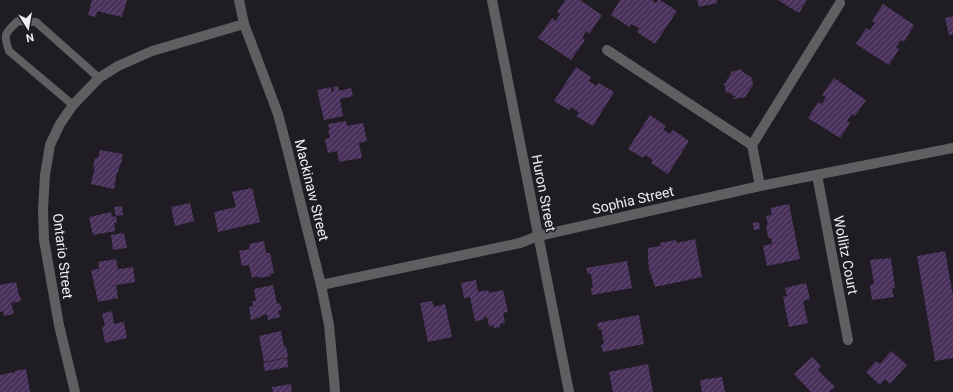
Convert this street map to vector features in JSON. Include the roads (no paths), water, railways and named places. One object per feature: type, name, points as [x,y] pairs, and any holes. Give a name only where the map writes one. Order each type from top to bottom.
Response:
[{"type":"street","name":"Mackinaw Street","points":[[240,0],[244,24],[278,114],[321,285],[329,325],[335,392]]},
{"type":"street","name":"Huron Street","points":[[492,0],[568,392]]},
{"type":"street","points":[[760,186],[752,145],[840,3]]},
{"type":"street","name":"Ontario Street","points":[[75,392],[59,325],[44,240],[44,175],[50,145],[60,124],[73,105],[100,78],[118,66],[152,51],[244,24]]},
{"type":"street","points":[[607,50],[752,145]]},
{"type":"street","name":"Sophia Street","points":[[321,285],[520,243],[538,236],[760,186],[953,148]]},
{"type":"street","name":"Wollitz Court","points":[[817,175],[848,340]]},
{"type":"lane","points":[[73,105],[9,51],[5,40],[7,31],[18,21],[36,22],[100,78]]}]
